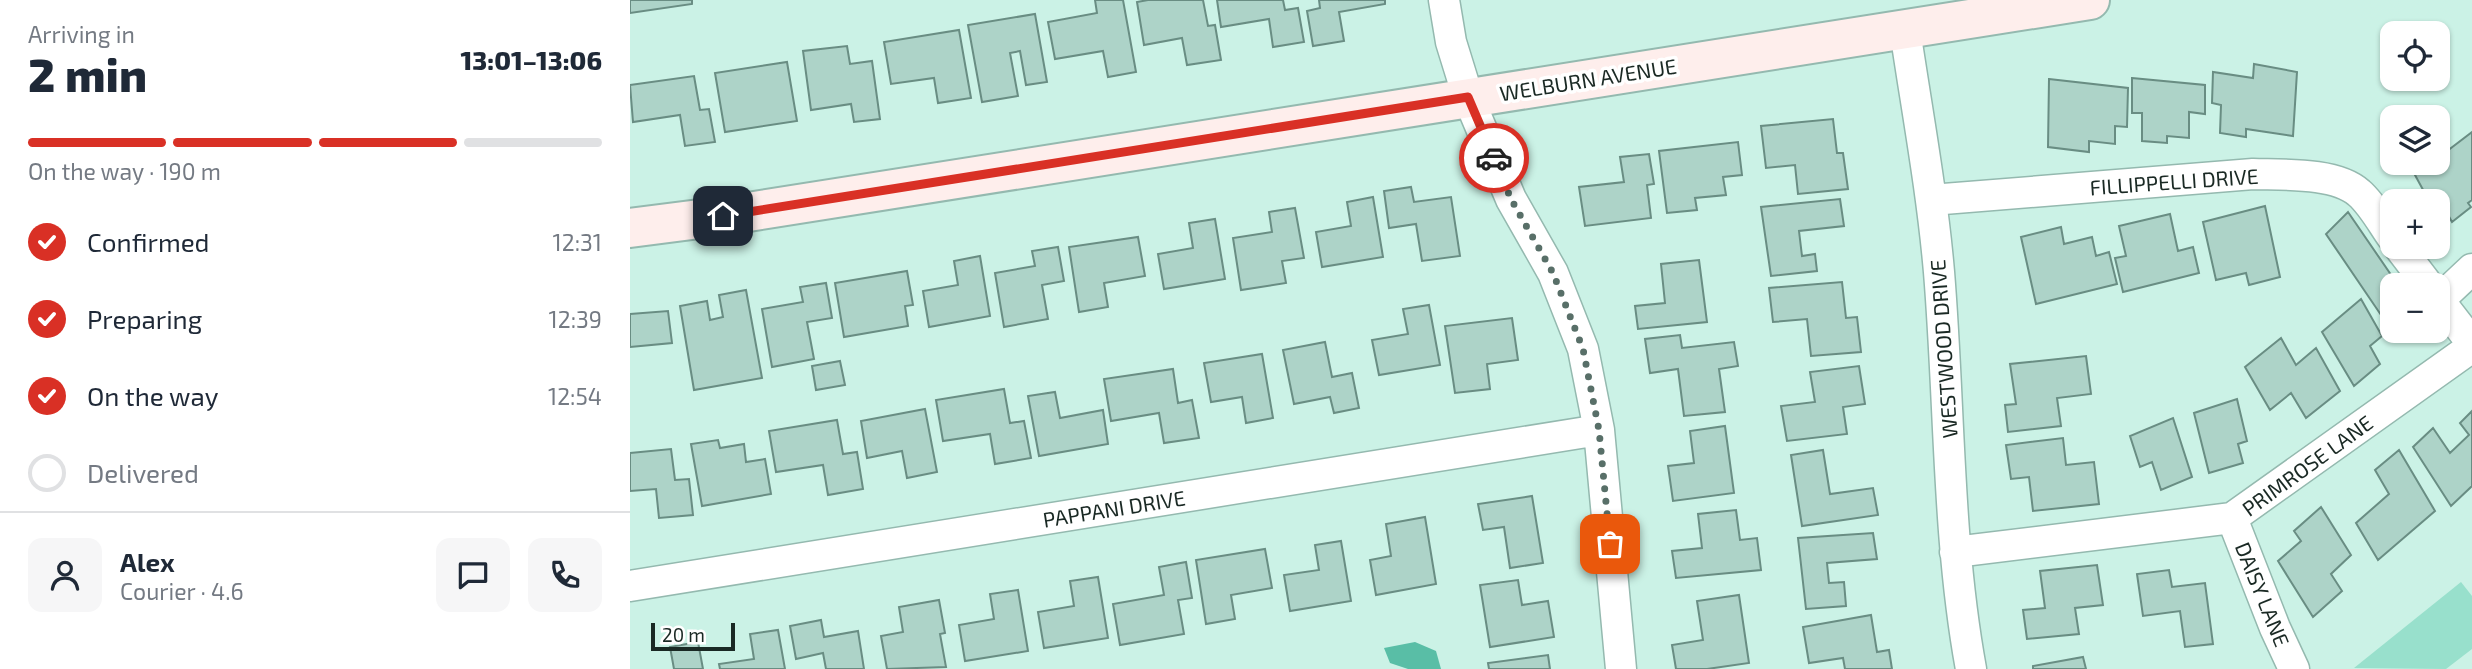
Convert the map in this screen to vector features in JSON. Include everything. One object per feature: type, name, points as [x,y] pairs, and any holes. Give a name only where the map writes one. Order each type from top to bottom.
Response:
[{"type":"main road","name":"WELBURN AVENUE","points":[[630,228],[723,216],[2090,0]]},
{"type":"street","points":[[1444,0],[1451,42],[1468,97],[1511,199],[1553,273],[1583,349],[1599,430],[1622,669]]},
{"type":"street","name":"WESTWOOD DRIVE","points":[[1905,30],[1931,200],[1940,298],[1955,552],[1971,669]]},
{"type":"street","name":"FILLIPPELLI DRIVE","points":[[1931,200],[2253,174],[2300,175],[2327,178],[2359,192],[2380,221]]},
{"type":"street","points":[[2408,259],[2419,273]]},
{"type":"street","points":[[2450,289],[2472,269]]},
{"type":"street","points":[[2450,316],[2472,344]]},
{"type":"street","name":"PRIMROSE LANE","points":[[1955,552],[2232,518],[2472,344]]},
{"type":"street","name":"PAPPANI DRIVE","points":[[630,586],[1599,430]]},
{"type":"street","name":"DAISY LANE","points":[[2232,518],[2294,669]]},
{"type":"shaded area","points":[[2461,582],[2472,596],[2472,649],[2446,669],[2354,668]]},
{"type":"shaded area","points":[[1415,642],[1436,651],[1441,669],[1408,669],[1390,663],[1384,648]]},
{"type":"building","points":[[630,0],[692,0],[692,4],[630,13]]},
{"type":"building","points":[[1095,0],[1123,0],[1136,72],[1108,77],[1103,51],[1055,59],[1048,22],[1097,13]]},
{"type":"building","points":[[1203,0],[1208,26],[1215,25],[1221,60],[1187,65],[1182,38],[1144,45],[1137,2]]},
{"type":"building","points":[[1217,0],[1283,0],[1285,10],[1298,8],[1304,42],[1273,47],[1269,19],[1221,27]]},
{"type":"building","points":[[1319,0],[1385,0],[1385,4],[1339,12],[1344,41],[1313,46],[1307,11],[1320,8]]},
{"type":"building","points":[[1035,14],[1047,82],[1026,85],[1020,51],[1010,53],[1018,96],[982,102],[968,25]]},
{"type":"building","points":[[959,30],[971,98],[938,103],[934,78],[891,84],[884,42]]},
{"type":"building","points":[[847,46],[850,64],[872,61],[880,119],[854,122],[851,104],[811,110],[803,51]]},
{"type":"building","points":[[787,62],[797,121],[725,132],[715,73]]},
{"type":"building","points":[[2254,64],[2297,72],[2293,136],[2246,129],[2246,137],[2220,133],[2221,105],[2212,103],[2213,72],[2253,78]]},
{"type":"building","points":[[694,76],[700,110],[709,109],[715,142],[685,146],[680,115],[633,122],[630,85]]},
{"type":"building","points":[[2132,78],[2205,85],[2205,114],[2189,112],[2189,138],[2167,136],[2167,143],[2142,141],[2142,113],[2132,113]]},
{"type":"building","points":[[2049,79],[2128,88],[2127,127],[2115,126],[2115,144],[2089,141],[2089,152],[2048,147]]},
{"type":"building","points":[[1833,119],[1837,153],[1843,153],[1848,189],[1798,194],[1795,165],[1766,168],[1761,126]]},
{"type":"building","points":[[2472,132],[2472,200],[2468,203],[2471,207],[2452,222],[2450,189],[2423,189],[2415,175],[2450,175],[2450,149]]},
{"type":"building","points":[[1738,142],[1742,175],[1723,177],[1726,195],[1695,198],[1697,210],[1667,213],[1659,151]]},
{"type":"building","points":[[1649,154],[1654,184],[1647,185],[1651,218],[1585,226],[1579,187],[1624,182],[1620,157]]},
{"type":"building","points":[[1411,187],[1414,202],[1451,197],[1460,256],[1422,261],[1416,224],[1389,228],[1384,191]]},
{"type":"building","points":[[1373,197],[1383,257],[1322,267],[1316,232],[1351,226],[1347,202]]},
{"type":"building","points":[[1840,199],[1844,226],[1799,231],[1802,256],[1815,254],[1817,271],[1771,276],[1761,207]]},
{"type":"building","points":[[2265,206],[2280,277],[2249,285],[2246,273],[2216,280],[2203,222]]},
{"type":"building","points":[[1295,208],[1304,258],[1282,261],[1286,283],[1241,290],[1233,238],[1272,232],[1269,212]]},
{"type":"building","points":[[2348,212],[2390,273],[2380,273],[2380,314],[2326,234]]},
{"type":"building","points":[[2170,214],[2178,251],[2193,247],[2199,273],[2123,292],[2115,258],[2126,256],[2119,226]]},
{"type":"building","points":[[1215,219],[1225,279],[1164,289],[1158,254],[1193,248],[1189,223]]},
{"type":"building","points":[[2061,227],[2064,244],[2092,237],[2096,256],[2109,252],[2117,284],[2036,304],[2021,237]]},
{"type":"building","points":[[1138,237],[1145,276],[1104,283],[1108,307],[1079,312],[1069,247]]},
{"type":"building","points":[[1058,247],[1064,281],[1042,285],[1048,319],[1004,327],[995,273],[1035,266],[1032,251]]},
{"type":"building","points":[[980,256],[990,316],[929,327],[923,291],[958,285],[954,261]]},
{"type":"building","points":[[1699,260],[1707,322],[1638,329],[1635,306],[1665,303],[1661,264]]},
{"type":"building","points":[[907,271],[913,305],[905,306],[908,326],[844,337],[835,283]]},
{"type":"building","points":[[1842,282],[1846,318],[1857,317],[1861,352],[1811,356],[1807,319],[1773,322],[1769,288]]},
{"type":"building","points":[[826,283],[832,318],[807,322],[814,359],[772,367],[762,309],[803,302],[800,287]]},
{"type":"building","points":[[746,290],[762,378],[694,390],[680,306],[707,301],[710,320],[723,317],[719,295]]},
{"type":"building","points":[[2361,299],[2380,332],[2380,338],[2370,346],[2380,364],[2354,386],[2322,332]]},
{"type":"building","points":[[1429,305],[1440,365],[1379,375],[1372,340],[1408,334],[1403,309]]},
{"type":"building","points":[[668,311],[672,343],[630,347],[630,314]]},
{"type":"building","points":[[1512,318],[1518,360],[1487,364],[1490,389],[1455,393],[1445,326]]},
{"type":"building","points":[[1680,335],[1682,348],[1734,342],[1738,366],[1719,369],[1725,412],[1684,416],[1678,369],[1650,373],[1645,339]]},
{"type":"building","points":[[2281,338],[2296,365],[2316,348],[2340,391],[2306,418],[2291,393],[2270,410],[2245,367]]},
{"type":"building","points":[[1325,342],[1332,377],[1352,373],[1359,408],[1334,413],[1330,397],[1294,404],[1283,350]]},
{"type":"building","points":[[1262,354],[1273,418],[1246,423],[1242,397],[1211,402],[1204,363]]},
{"type":"building","points":[[2086,356],[2091,394],[2057,398],[2061,426],[2008,432],[2005,405],[2016,404],[2010,364]]},
{"type":"building","points":[[840,361],[845,385],[816,390],[812,366]]},
{"type":"building","points":[[1859,366],[1865,404],[1843,407],[1847,434],[1787,441],[1781,406],[1815,402],[1810,372]]},
{"type":"building","points":[[1173,369],[1178,403],[1192,400],[1199,438],[1164,443],[1159,413],[1111,421],[1104,379]]},
{"type":"building","points":[[1004,389],[1010,423],[1024,421],[1031,458],[995,464],[990,434],[943,441],[936,400]]},
{"type":"building","points":[[1055,392],[1060,418],[1103,410],[1108,444],[1039,456],[1028,396]]},
{"type":"building","points":[[2237,399],[2247,441],[2238,444],[2243,463],[2209,473],[2194,413]]},
{"type":"building","points":[[925,409],[937,472],[907,478],[902,451],[867,458],[861,421]]},
{"type":"building","points":[[2472,411],[2472,486],[2451,506],[2413,447],[2433,428],[2450,453],[2469,435],[2460,423]]},
{"type":"building","points":[[2173,418],[2192,477],[2161,490],[2152,462],[2140,467],[2130,436]]},
{"type":"building","points":[[837,420],[843,454],[857,452],[863,489],[828,495],[823,465],[776,472],[769,431]]},
{"type":"building","points":[[1725,426],[1734,493],[1673,501],[1668,466],[1694,463],[1690,431]]},
{"type":"building","points":[[2063,438],[2066,465],[2094,462],[2099,504],[2033,511],[2029,477],[2011,479],[2006,445]]},
{"type":"building","points":[[718,440],[720,448],[744,444],[746,462],[765,459],[771,494],[702,506],[691,444]]},
{"type":"building","points":[[671,449],[675,480],[689,479],[693,515],[659,518],[656,489],[630,491],[630,453]]},
{"type":"building","points":[[1823,450],[1830,494],[1873,488],[1878,515],[1802,526],[1791,455]]},
{"type":"building","points":[[2399,450],[2435,511],[2378,560],[2356,523],[2389,494],[2375,470]]},
{"type":"building","points":[[1532,496],[1543,563],[1510,568],[1504,527],[1483,530],[1478,504]]},
{"type":"building","points":[[2321,507],[2351,555],[2331,574],[2342,591],[2313,617],[2278,561],[2301,541],[2294,531]]},
{"type":"building","points":[[1736,510],[1740,540],[1757,538],[1761,570],[1676,578],[1672,551],[1702,548],[1698,514]]},
{"type":"building","points":[[1425,517],[1436,584],[1376,595],[1370,560],[1391,556],[1386,524]]},
{"type":"building","points":[[1873,533],[1877,559],[1827,563],[1829,583],[1844,582],[1846,606],[1806,609],[1798,538]]},
{"type":"building","points":[[1341,541],[1351,601],[1290,611],[1284,575],[1319,570],[1315,545]]},
{"type":"building","points":[[1265,549],[1272,588],[1231,595],[1235,619],[1206,624],[1196,560]]},
{"type":"building","points":[[1186,562],[1192,598],[1178,600],[1184,634],[1120,645],[1113,604],[1164,595],[1159,567]]},
{"type":"building","points":[[2097,565],[2103,605],[2075,608],[2079,634],[2027,639],[2023,610],[2045,608],[2040,571]]},
{"type":"building","points":[[2169,570],[2172,587],[2205,583],[2213,644],[2185,647],[2180,611],[2143,616],[2137,574]]},
{"type":"building","points":[[1098,577],[1108,638],[1044,648],[1038,612],[1074,606],[1070,581]]},
{"type":"building","points":[[1518,580],[1522,605],[1548,601],[1554,637],[1490,647],[1480,585]]},
{"type":"building","points":[[1018,590],[1028,651],[965,661],[959,625],[994,619],[990,594]]},
{"type":"building","points":[[1739,595],[1749,663],[1707,669],[1676,669],[1672,645],[1703,640],[1697,601]]},
{"type":"building","points":[[939,600],[945,633],[940,634],[946,667],[887,669],[881,636],[903,632],[899,607]]},
{"type":"building","points":[[1871,615],[1877,652],[1889,650],[1892,669],[1845,669],[1843,658],[1809,663],[1803,627]]},
{"type":"building","points":[[821,620],[824,637],[858,631],[864,669],[826,669],[823,653],[796,659],[790,626]]},
{"type":"building","points":[[778,630],[785,669],[720,669],[719,664],[754,659],[750,634]]},
{"type":"building","points":[[698,642],[703,669],[674,669],[670,647]]},
{"type":"building","points":[[1548,655],[1550,669],[1489,669],[1488,663]]},
{"type":"building","points":[[2083,657],[2086,669],[2033,669],[2033,666]]},
{"type":"way so far","points":[[1494,158],[1511,199],[1553,273],[1583,349],[1599,430],[1610,544]]},
{"type":"route","points":[[723,216],[1468,97],[1494,158]]}]
